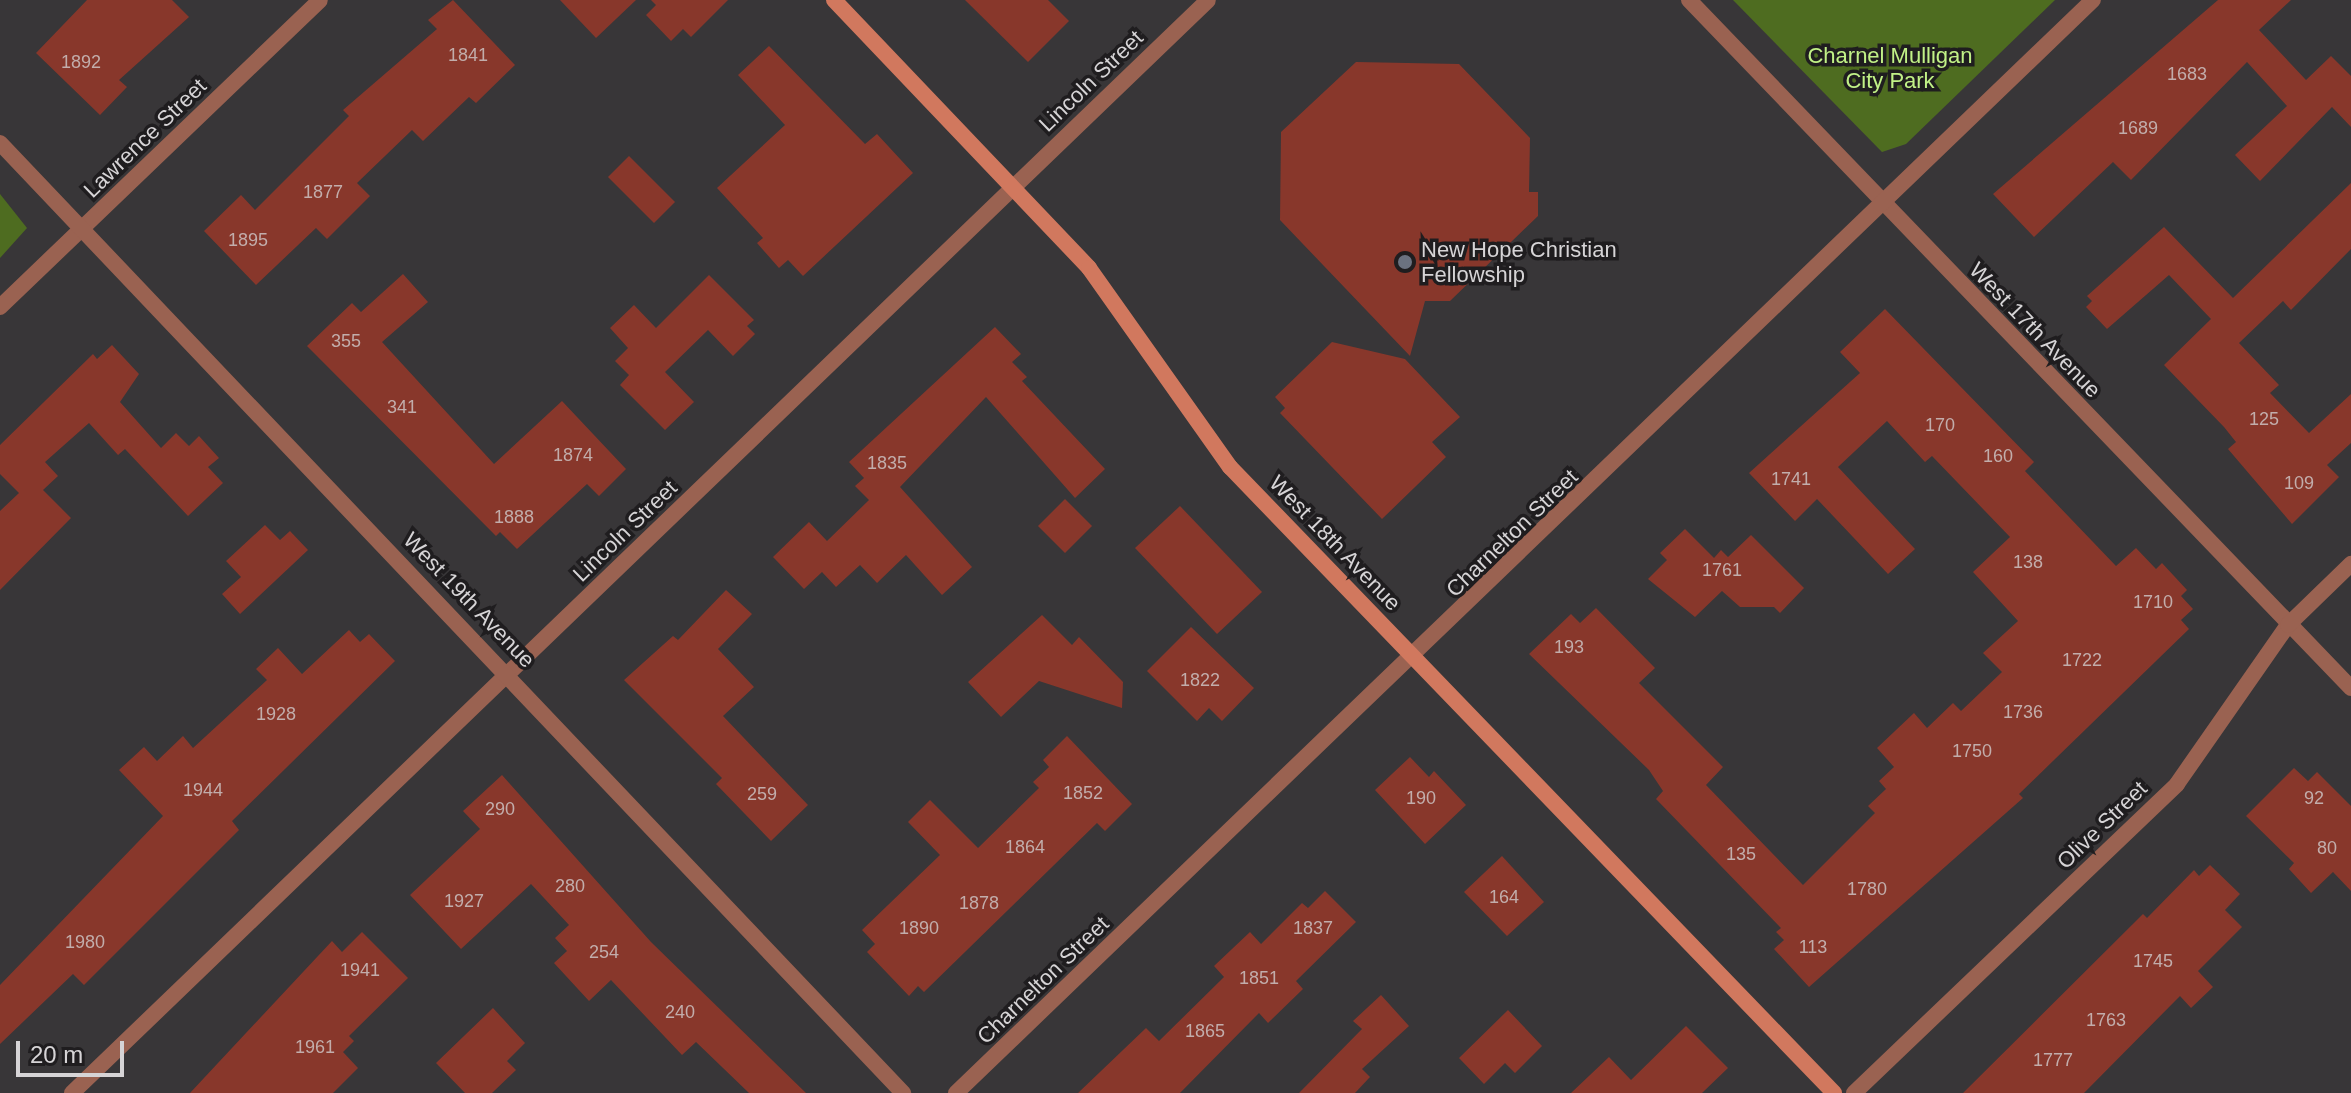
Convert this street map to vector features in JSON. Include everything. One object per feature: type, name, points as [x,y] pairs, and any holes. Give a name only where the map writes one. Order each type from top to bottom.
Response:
[{"type":"main road","name":"West 18th Avenue","points":[[834,0],[1013,187],[1121,309],[1230,467],[1834,1093]]},
{"type":"street","name":"Lawrence Street","points":[[0,307],[320,0]]},
{"type":"street","name":"Lincoln Street","points":[[72,1093],[1208,0]]},
{"type":"street","name":"West 17th Avenue","points":[[1689,0],[2351,688]]},
{"type":"street","name":"Charnelton Street","points":[[956,1093],[1415,656],[2093,0]]},
{"type":"street","name":"West 19th Avenue","points":[[0,143],[510,673],[903,1093]]},
{"type":"street","name":"Olive Street","points":[[1854,1093],[2177,784],[2288,625],[2351,564]]},
{"type":"green space","name":"Charnel Mulligan City Park","points":[[1733,0],[2055,0],[1906,144],[1882,152]]},
{"type":"green space","points":[[0,194],[27,228],[0,258]]},
{"type":"building","points":[[87,0],[172,0],[189,17],[119,80],[127,87],[100,115],[36,53]]},
{"type":"building","points":[[453,0],[515,65],[476,103],[469,97],[423,141],[412,130],[357,183],[370,196],[327,239],[316,228],[256,285],[204,231],[241,195],[255,210],[349,116],[343,110],[437,29],[428,20]]},
{"type":"building","points":[[560,0],[636,0],[596,38]]},
{"type":"building","points":[[651,0],[728,0],[691,37],[683,29],[671,41],[646,15],[656,5]]},
{"type":"building","points":[[965,0],[1048,0],[1069,21],[1028,62]]},
{"type":"building","points":[[2218,0],[2291,0],[2259,30],[2306,80],[2331,56],[2351,76],[2351,127],[2332,107],[2260,181],[2235,155],[2287,106],[2247,62],[2131,180],[2113,162],[2034,237],[1993,194]]},
{"type":"building","points":[[769,46],[865,144],[877,134],[913,173],[803,276],[788,260],[779,268],[757,243],[763,238],[717,188],[785,125],[738,75]]},
{"type":"building","name":"New Hope Christian Fellowship","points":[[1356,62],[1459,64],[1530,138],[1529,192],[1538,192],[1538,216],[1450,301],[1425,301],[1410,356],[1280,220],[1281,132]]},
{"type":"building","points":[[629,156],[675,202],[654,223],[608,177]]},
{"type":"building","points":[[2351,183],[2351,249],[2291,310],[2283,301],[2239,343],[2279,385],[2270,393],[2309,433],[2351,394],[2351,443],[2327,465],[2339,477],[2292,524],[2228,449],[2236,442],[2224,427],[2164,365],[2211,319],[2169,275],[2107,329],[2086,307],[2092,301],[2087,296],[2164,227],[2233,298]]},
{"type":"building","points":[[403,274],[428,302],[382,342],[494,464],[562,401],[626,469],[599,496],[587,484],[517,549],[500,532],[496,536],[307,346],[352,303],[361,312]]},
{"type":"building","points":[[709,275],[754,320],[747,326],[755,334],[733,356],[708,330],[665,372],[694,402],[665,430],[620,385],[629,375],[615,361],[628,348],[610,328],[634,305],[656,328]]},
{"type":"building","points":[[1885,309],[2034,462],[2025,471],[2116,566],[2136,548],[2156,569],[2162,563],[2187,590],[2181,596],[2193,609],[2181,620],[2189,629],[2019,794],[2023,798],[1809,987],[1774,949],[1784,940],[1776,932],[1781,928],[1656,799],[1663,791],[1649,770],[1529,654],[1571,614],[1580,623],[1596,608],[1655,668],[1639,683],[1723,767],[1706,785],[1803,885],[1875,813],[1868,806],[1886,789],[1879,781],[1894,767],[1877,748],[1914,713],[1927,728],[1953,703],[1961,711],[2002,672],[1983,653],[2018,621],[1973,572],[2010,537],[1932,456],[1925,462],[1887,421],[1838,467],[1915,549],[1888,574],[1817,499],[1795,521],[1749,473],[1860,373],[1840,352]]},
{"type":"building","points":[[995,327],[1021,354],[1012,362],[1027,377],[1022,381],[1105,469],[1075,498],[986,397],[900,487],[972,567],[942,595],[906,555],[877,583],[860,565],[836,587],[822,572],[804,589],[773,557],[809,522],[827,541],[869,500],[855,486],[864,478],[849,462]]},
{"type":"building","points":[[1332,342],[1405,359],[1460,417],[1432,442],[1446,457],[1382,519],[1280,413],[1285,408],[1275,397]]},
{"type":"building","points":[[112,345],[139,374],[120,402],[161,448],[176,433],[189,446],[199,436],[219,458],[208,467],[223,483],[188,516],[125,449],[118,455],[89,423],[45,462],[58,476],[43,490],[71,518],[0,590],[0,511],[19,493],[0,474],[0,445],[93,354],[97,359]]},
{"type":"building","points":[[1065,499],[1092,526],[1065,553],[1038,526]]},
{"type":"building","points":[[1180,506],[1262,592],[1217,634],[1135,548]]},
{"type":"building","points":[[265,525],[280,540],[290,531],[308,550],[240,614],[222,594],[241,577],[226,561]]},
{"type":"building","points":[[1685,529],[1714,558],[1721,550],[1728,557],[1751,535],[1804,588],[1780,613],[1774,607],[1740,607],[1722,591],[1695,617],[1648,579],[1667,560],[1660,553]]},
{"type":"building","points":[[726,590],[752,614],[718,649],[754,687],[723,716],[808,805],[771,841],[716,784],[722,778],[624,680],[673,636],[678,640]]},
{"type":"building","points":[[1042,615],[1072,645],[1079,637],[1123,682],[1122,708],[1039,681],[1001,717],[968,682]]},
{"type":"building","points":[[1191,627],[1254,688],[1222,721],[1209,708],[1197,721],[1147,671]]},
{"type":"building","points":[[349,630],[360,642],[369,634],[395,661],[232,821],[239,830],[84,985],[73,974],[0,1044],[0,985],[163,816],[119,770],[144,747],[157,761],[183,736],[193,748],[267,680],[256,669],[278,648],[302,674]]},
{"type":"building","points":[[1067,736],[1132,804],[1105,831],[1097,823],[924,992],[918,986],[909,996],[867,952],[875,944],[862,930],[940,855],[908,822],[930,800],[978,848],[1039,788],[1033,782],[1049,767],[1043,760]]},
{"type":"building","points":[[1410,757],[1429,777],[1434,771],[1466,805],[1425,844],[1375,790]]},
{"type":"building","points":[[2294,768],[2308,781],[2317,772],[2351,806],[2351,891],[2333,872],[2311,893],[2289,869],[2294,863],[2246,816]]},
{"type":"building","points":[[502,775],[651,942],[806,1093],[749,1093],[696,1042],[682,1055],[611,980],[589,1001],[554,963],[567,951],[555,938],[569,925],[531,884],[461,949],[410,895],[480,829],[463,811]]},
{"type":"building","points":[[1502,856],[1544,902],[1507,936],[1464,892]]},
{"type":"building","points":[[2210,865],[2240,894],[2225,910],[2242,927],[2198,971],[2213,987],[2191,1008],[2180,996],[2084,1093],[1963,1093],[2143,914],[2147,918],[2194,870],[2199,876]]},
{"type":"building","points":[[1325,891],[1356,922],[1296,981],[1303,989],[1268,1023],[1259,1013],[1180,1093],[1078,1093],[1146,1028],[1159,1041],[1224,977],[1214,966],[1250,932],[1261,944],[1302,903],[1308,908]]},
{"type":"building","points":[[362,932],[408,978],[349,1036],[354,1041],[343,1052],[358,1068],[333,1093],[190,1093],[332,941],[342,952]]},
{"type":"building","points":[[1381,995],[1409,1026],[1362,1069],[1370,1077],[1355,1093],[1299,1093],[1362,1029],[1353,1021]]},
{"type":"building","points":[[493,1008],[525,1043],[507,1061],[516,1070],[492,1093],[465,1093],[436,1063]]},
{"type":"building","points":[[1508,1010],[1542,1046],[1515,1073],[1505,1063],[1484,1084],[1459,1058]]},
{"type":"building","points":[[1686,1026],[1728,1068],[1702,1093],[1571,1093],[1609,1057],[1631,1080]]},
{"type":"place","name":"New Hope Christian Fellowship","points":[[1405,262]]}]
